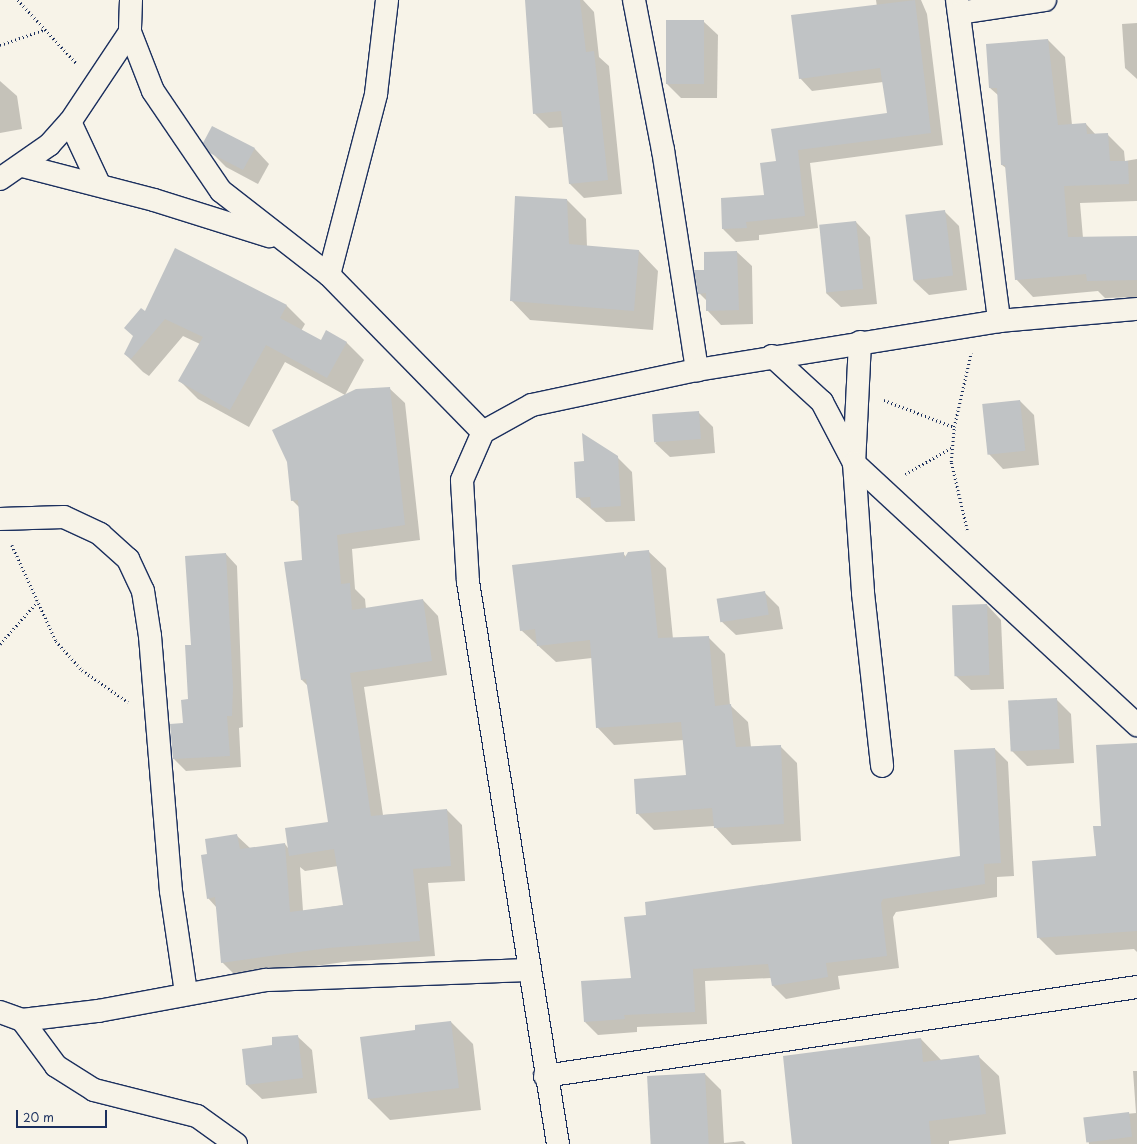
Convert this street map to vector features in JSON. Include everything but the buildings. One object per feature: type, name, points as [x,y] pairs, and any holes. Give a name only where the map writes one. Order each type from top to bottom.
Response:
[{"type":"street","points":[[131,0],[130,32],[153,91],[221,191],[281,240],[329,275],[483,432]]},
{"type":"street","points":[[329,275],[376,94],[388,0]]},
{"type":"street","points":[[634,0],[663,150],[697,370]]},
{"type":"street","points":[[999,321],[958,6],[1046,0]]},
{"type":"street","points":[[0,179],[23,166],[70,122],[130,32]]},
{"type":"street","points":[[70,122],[99,184]]},
{"type":"street","points":[[23,166],[99,184],[281,240]]},
{"type":"street","points":[[558,1144],[545,1076],[530,970],[468,582],[462,480],[483,432],[532,405],[697,370],[772,356],[999,321],[1137,309]]},
{"type":"street","points":[[860,342],[854,463],[863,593],[882,766]]},
{"type":"street","points":[[772,356],[822,402],[854,463],[1137,725]]},
{"type":"street","points":[[0,519],[64,517],[100,534],[128,559],[143,590],[150,636],[171,891],[186,993]]},
{"type":"street","points":[[0,1012],[22,1020],[98,1011],[186,993],[266,980],[530,970]]},
{"type":"street","points":[[545,1076],[1137,987]]},
{"type":"street","points":[[22,1020],[56,1066],[94,1090],[196,1116],[236,1144]]},
{"type":"path","points":[[18,0],[43,30],[96,83]]},
{"type":"path","points":[[0,45],[43,30]]},
{"type":"path","points":[[968,533],[951,462],[954,427],[976,325]]},
{"type":"path","points":[[858,389],[954,427]]},
{"type":"path","points":[[879,487],[952,448]]},
{"type":"path","points":[[10,542],[56,641],[82,670],[156,719]]},
{"type":"path","points":[[0,644],[37,602]]}]
